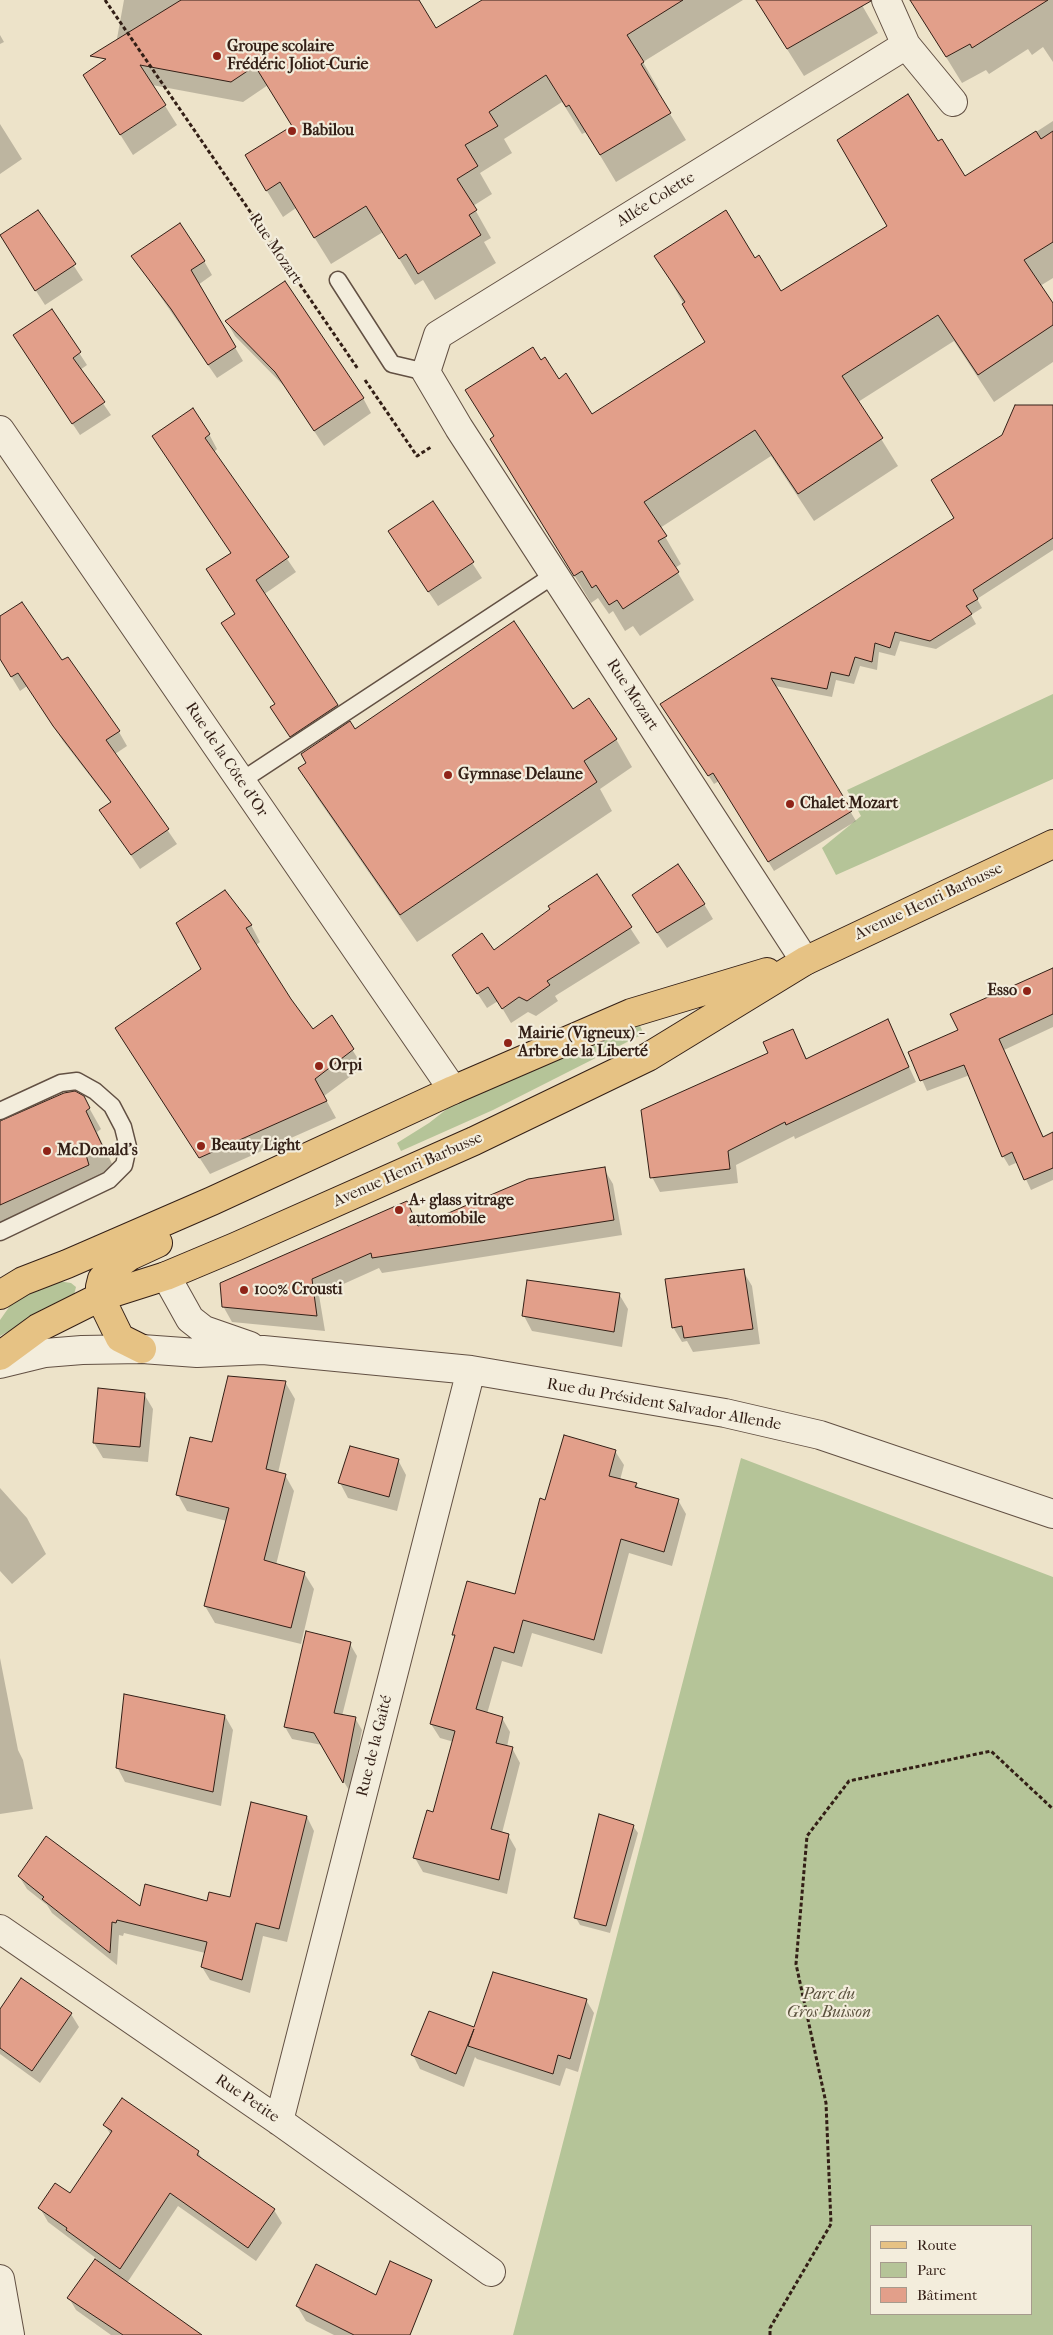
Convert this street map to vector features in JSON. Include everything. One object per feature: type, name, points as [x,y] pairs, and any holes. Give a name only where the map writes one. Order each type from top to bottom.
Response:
[{"type":"main road","name":"Avenue Henri Barbusse","points":[[0,1356],[38,1328],[100,1297],[166,1276],[474,1141],[648,1057],[805,961],[1053,844]]},
{"type":"main road","name":"Avenue Henri Barbusse","points":[[0,1295],[23,1281],[212,1201],[453,1090],[631,1013],[805,961]]},
{"type":"main road","points":[[142,1349],[120,1338],[100,1297],[102,1279],[119,1264],[130,1256],[217,1214],[388,1139],[453,1090]]},
{"type":"main road","points":[[67,1264],[119,1264],[152,1267],[166,1276]]},
{"type":"street","points":[[886,0],[906,45],[953,102]]},
{"type":"street","name":"Allée Colette","points":[[426,372],[438,335],[906,45]]},
{"type":"street","name":"Rue Mozart","points":[[426,372],[459,428],[805,961]]},
{"type":"street","name":"Rue de la Côte d'Or","points":[[0,430],[453,1090]]},
{"type":"street","name":"Rue du Président Salvador Allende","points":[[166,1276],[190,1319],[204,1330],[263,1350]]},
{"type":"street","name":"Rue du Président Salvador Allende","points":[[0,1364],[45,1353],[142,1349],[197,1353],[263,1350],[472,1370],[725,1413],[820,1435],[1053,1514]]},
{"type":"street","name":"Rue de la Gaîté","points":[[279,2121],[472,1370]]},
{"type":"street","name":"Rue Petite","points":[[0,1929],[279,2121],[491,2272]]},
{"type":"street","points":[[0,2278],[10,2335]]},
{"type":"lane","points":[[338,280],[392,364],[426,372]]},
{"type":"lane","points":[[241,781],[554,575]]},
{"type":"lane","points":[[0,1111],[61,1083],[77,1081],[95,1090],[112,1106],[124,1127],[128,1147],[124,1165],[109,1180],[0,1232]]},
{"type":"path","name":"Rue Mozart","points":[[105,0],[417,456],[459,428]]},
{"type":"path","points":[[770,2335],[770,2328],[831,2224],[826,2103],[796,1964],[807,1836],[849,1781],[991,1751],[1053,1809]]},
{"type":"green space","points":[[1053,694],[1053,779],[836,875],[822,848],[861,816],[847,790]]},
{"type":"green space","points":[[635,1025],[640,1026],[642,1035],[493,1110],[401,1151],[397,1143],[429,1123],[461,1098]]},
{"type":"green space","points":[[58,1281],[71,1283],[76,1287],[74,1295],[0,1336],[0,1320],[12,1303],[21,1296]]},
{"type":"green space","name":"Parc du Gros Buisson","points":[[741,1458],[1053,1577],[1053,2335],[513,2335]]},
{"type":"building","points":[[181,0],[419,0],[436,28],[482,0],[683,0],[627,35],[644,62],[641,64],[671,113],[600,155],[569,105],[566,107],[546,75],[489,112],[498,126],[465,145],[478,166],[457,179],[477,210],[469,215],[481,235],[418,274],[406,254],[399,259],[366,206],[314,238],[280,182],[266,191],[245,155],[292,126],[255,66],[231,82],[140,65],[166,105],[120,135],[83,75],[106,59],[90,56]]},
{"type":"building","points":[[756,0],[871,0],[871,1],[787,49]]},
{"type":"building","points":[[910,0],[1048,0],[972,48],[970,44],[946,57]]},
{"type":"building","points":[[908,94],[938,141],[942,139],[965,176],[1036,131],[1041,139],[1053,131],[1053,242],[1024,260],[1053,303],[1053,325],[978,375],[938,315],[842,376],[883,438],[798,494],[755,430],[644,502],[667,536],[658,541],[679,572],[623,609],[617,600],[609,605],[596,585],[592,588],[582,571],[574,576],[490,439],[494,436],[465,390],[533,347],[541,360],[545,357],[559,379],[566,373],[592,414],[705,342],[682,304],[685,302],[654,256],[726,210],[755,258],[759,255],[781,291],[887,226],[837,140]]},
{"type":"building","points":[[38,210],[76,264],[35,291],[0,235]]},
{"type":"building","points":[[180,223],[205,261],[191,270],[236,347],[208,365],[171,309],[131,256]]},
{"type":"building","points":[[285,281],[364,398],[314,431],[275,372],[225,321]]},
{"type":"building","points":[[52,309],[81,352],[73,358],[105,402],[72,424],[13,335]]},
{"type":"building","points":[[1015,405],[1053,405],[1053,538],[973,590],[978,599],[966,606],[972,614],[930,641],[895,632],[890,648],[875,643],[872,662],[855,657],[849,676],[831,672],[827,689],[771,678],[852,811],[768,862],[713,773],[708,776],[660,704],[954,518],[931,480],[1002,435]]},
{"type":"building","points":[[193,408],[210,434],[205,438],[289,557],[256,580],[338,705],[290,737],[270,707],[275,704],[221,623],[235,614],[206,569],[231,553],[152,436]]},
{"type":"building","points":[[433,501],[474,562],[428,592],[388,531]]},
{"type":"building","points":[[22,602],[62,660],[68,657],[120,731],[106,740],[169,829],[131,855],[99,810],[111,802],[53,726],[18,673],[11,677],[0,659],[0,616]]},
{"type":"building","name":"Gymnase Delaune","points":[[514,621],[573,709],[589,698],[617,739],[584,761],[597,782],[400,915],[298,768],[306,763],[301,754],[350,721],[355,729]]},
{"type":"building","points":[[678,864],[705,904],[657,933],[632,895]]},
{"type":"building","points":[[597,874],[632,927],[547,981],[550,985],[527,1001],[519,997],[502,1009],[488,987],[477,994],[452,955],[482,933],[494,950],[550,909],[548,906]]},
{"type":"building","points":[[225,890],[252,925],[246,928],[291,999],[313,1029],[332,1015],[354,1049],[315,1079],[327,1101],[199,1158],[115,1028],[201,969],[176,923]]},
{"type":"building","points":[[1053,968],[1053,1014],[999,1039],[1043,1137],[1053,1132],[1053,1168],[1024,1180],[1012,1152],[1002,1157],[964,1065],[920,1081],[908,1052],[958,1030],[950,1014]]},
{"type":"building","points":[[888,1019],[909,1067],[786,1125],[785,1122],[728,1151],[730,1169],[650,1178],[641,1110],[768,1053],[763,1042],[793,1029],[806,1059]]},
{"type":"building","name":"McDonald's","points":[[75,1091],[84,1096],[90,1108],[86,1111],[103,1147],[86,1155],[89,1165],[0,1205],[0,1121],[64,1093]]},
{"type":"building","points":[[605,1167],[614,1220],[372,1258],[371,1253],[312,1279],[317,1316],[222,1307],[220,1283],[407,1201],[418,1226],[528,1179]]},
{"type":"building","points":[[744,1269],[753,1329],[684,1338],[682,1326],[672,1328],[665,1279]]},
{"type":"building","points":[[527,1280],[620,1293],[614,1332],[522,1316]]},
{"type":"building","points":[[228,1376],[286,1381],[266,1469],[286,1474],[264,1560],[305,1572],[291,1628],[204,1606],[229,1508],[176,1495],[190,1437],[212,1442]]},
{"type":"building","points":[[98,1388],[145,1393],[140,1447],[93,1443]]},
{"type":"building","points":[[564,1435],[616,1450],[609,1476],[637,1483],[635,1487],[679,1499],[664,1552],[621,1539],[594,1640],[523,1620],[514,1653],[494,1647],[476,1709],[503,1717],[496,1743],[513,1747],[491,1829],[509,1834],[499,1880],[413,1858],[427,1810],[433,1812],[455,1731],[430,1724],[455,1635],[452,1635],[467,1581],[515,1594],[540,1498],[545,1500]]},
{"type":"building","points":[[350,1446],[399,1459],[389,1497],[338,1483]]},
{"type":"building","points":[[306,1631],[351,1642],[334,1713],[356,1717],[343,1783],[314,1733],[284,1727]]},
{"type":"building","points":[[124,1694],[225,1715],[213,1792],[116,1768]]},
{"type":"building","points":[[251,1802],[307,1816],[279,1929],[256,1923],[242,1980],[201,1967],[207,1942],[117,1920],[116,1923],[112,1922],[110,1953],[42,1899],[44,1897],[18,1876],[46,1836],[140,1906],[145,1884],[207,1901],[209,1892],[230,1897]]},
{"type":"building","points":[[599,1814],[634,1825],[606,1926],[574,1918]]},
{"type":"building","points":[[493,1972],[587,1999],[570,2059],[558,2055],[553,2074],[468,2046],[474,2029],[456,2074],[411,2055],[429,2011],[474,2027]]},
{"type":"building","points":[[21,1978],[72,2013],[32,2071],[0,2048],[0,2009]]},
{"type":"building","points":[[122,2098],[199,2151],[197,2155],[275,2209],[248,2248],[170,2193],[120,2269],[38,2208],[55,2183],[70,2193],[112,2131],[103,2125]]},
{"type":"building","points":[[95,2259],[202,2335],[123,2335],[67,2298]]},
{"type":"building","points":[[390,2261],[432,2280],[410,2335],[354,2335],[296,2306],[316,2264],[376,2295]]},
{"type":"place","name":"Groupe scolaire Frédéric Joliot-Curie","points":[[217,56]]},
{"type":"place","name":"Babilou","points":[[292,131]]},
{"type":"place","name":"Gymnase Delaune","points":[[448,775]]},
{"type":"place","name":"Chalet Mozart","points":[[790,804]]},
{"type":"place","name":"Esso","points":[[1027,991]]},
{"type":"place","name":"Mairie (Vigneux) - Arbre de la Liberté","points":[[508,1043]]},
{"type":"place","name":"Orpi","points":[[319,1066]]},
{"type":"place","name":"Beauty Light","points":[[201,1146]]},
{"type":"place","name":"McDonald's","points":[[47,1151]]},
{"type":"place","name":"A+ glass vitrage automobile","points":[[399,1210]]},
{"type":"place","name":"100% Crousti","points":[[244,1290]]}]
